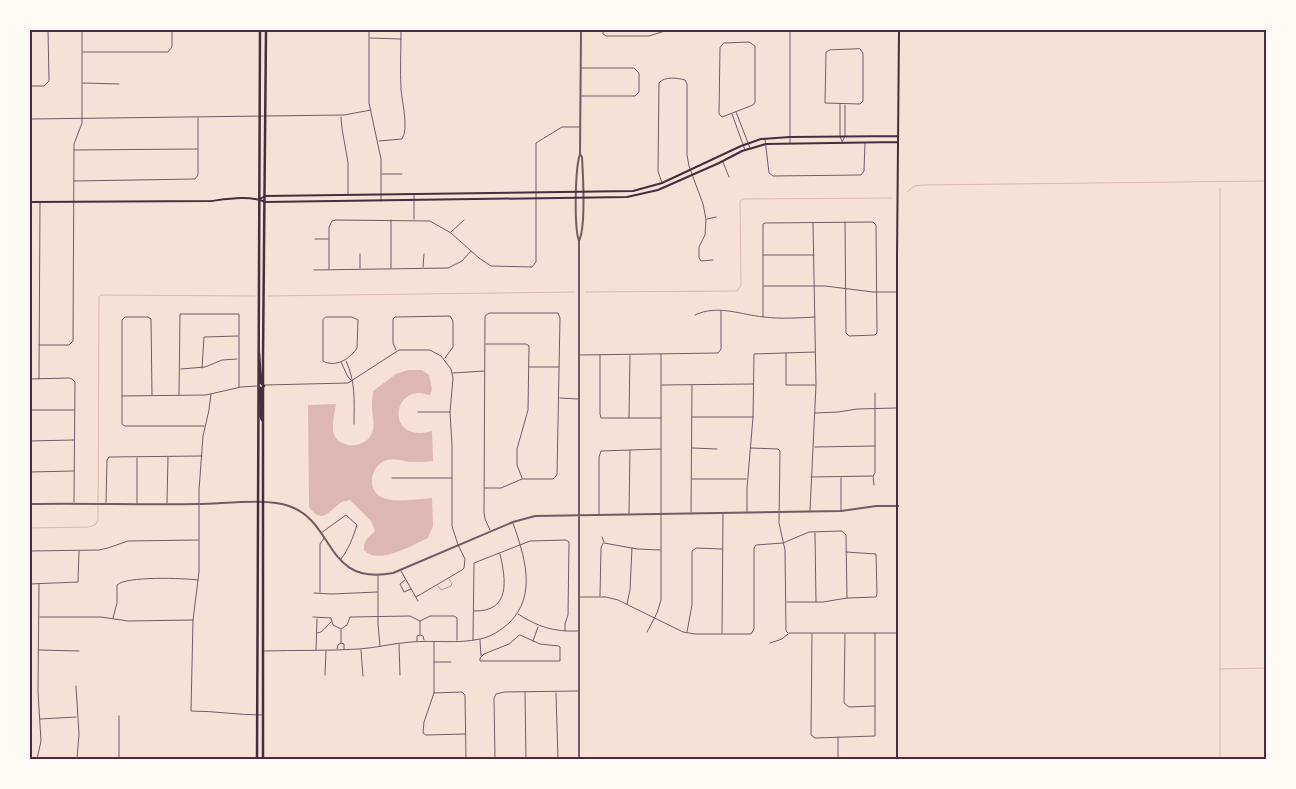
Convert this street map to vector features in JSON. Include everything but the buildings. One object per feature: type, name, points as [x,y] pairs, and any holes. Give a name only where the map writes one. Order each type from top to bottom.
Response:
[{"type":"main road","points":[[257,759],[260,30]]},
{"type":"main road","points":[[263,759],[266,30]]},
{"type":"main road","points":[[897,759],[899,30]]},
{"type":"main road","points":[[30,202],[260,199],[265,196],[633,192],[662,182],[748,143],[765,138],[898,136]]},
{"type":"main road","points":[[260,199],[265,202],[627,197],[658,190],[745,150],[766,144],[898,142]]},
{"type":"main road","points":[[258,352],[261,357],[261,383],[264,386]]},
{"type":"main road","points":[[258,386],[260,388],[261,417],[263,421]]},
{"type":"street","points":[[30,86],[47,84],[49,81],[48,30]]},
{"type":"street","points":[[40,345],[69,345],[72,343],[73,337],[74,140],[82,123],[82,30]]},
{"type":"street","points":[[82,52],[166,52],[170,50],[172,30]]},
{"type":"street","points":[[369,30],[371,110],[381,158],[381,201]]},
{"type":"street","points":[[378,142],[404,138],[402,30]]},
{"type":"street","points":[[579,759],[579,241],[577,170],[580,154],[580,30]]},
{"type":"street","points":[[603,30],[606,36],[642,36],[668,30]]},
{"type":"street","points":[[790,30],[790,143]]},
{"type":"street","points":[[369,38],[401,39]]},
{"type":"street","points":[[718,119],[720,116],[721,45],[724,42],[754,44],[756,50],[755,102],[753,105],[736,112],[720,116]]},
{"type":"street","points":[[830,50],[860,50],[863,53],[863,100],[860,104],[845,104],[827,104],[825,102],[826,52],[830,50]]},
{"type":"street","points":[[581,68],[634,68],[639,72],[639,93],[635,96],[581,96]]},
{"type":"street","points":[[662,182],[658,171],[659,83],[662,79],[682,79],[687,82],[687,155],[706,219],[705,235],[699,247],[699,258],[700,261],[713,260]]},
{"type":"street","points":[[82,83],[120,84]]},
{"type":"street","points":[[840,104],[840,137],[842,142]]},
{"type":"street","points":[[842,142],[845,136],[845,104]]},
{"type":"street","points":[[30,118],[341,115],[371,110]]},
{"type":"street","points":[[736,112],[750,148]]},
{"type":"street","points":[[732,113],[745,150]]},
{"type":"street","points":[[341,115],[348,162],[348,195]]},
{"type":"street","points":[[74,181],[197,178],[198,117]]},
{"type":"street","points":[[329,269],[329,225],[332,221],[336,220],[414,220],[435,222],[451,233],[488,265],[495,267],[534,266],[536,262],[536,143],[562,127],[580,127]]},
{"type":"street","points":[[765,138],[769,173],[771,176],[861,175],[864,171],[864,142]]},
{"type":"street","points":[[74,150],[198,149]]},
{"type":"street","points":[[579,241],[583,193],[582,157],[580,154]]},
{"type":"street","points":[[722,162],[729,176]]},
{"type":"street","points":[[381,174],[402,174]]},
{"type":"street","points":[[414,195],[414,220]]},
{"type":"street","points":[[39,379],[40,202]]},
{"type":"street","points":[[706,219],[716,217]]},
{"type":"street","points":[[391,220],[391,269]]},
{"type":"street","points":[[451,233],[464,220]]},
{"type":"street","points":[[810,512],[810,477],[814,447],[816,385],[813,222]]},
{"type":"street","points":[[763,317],[763,224],[813,222],[845,222],[875,223],[877,333],[873,336],[849,336],[846,334],[845,222]]},
{"type":"street","points":[[315,239],[329,239]]},
{"type":"street","points":[[314,270],[454,266],[462,261],[471,251]]},
{"type":"street","points":[[360,254],[360,269]]},
{"type":"street","points":[[424,254],[424,268]]},
{"type":"street","points":[[763,255],[815,254]]},
{"type":"street","points":[[763,286],[815,286],[876,292],[897,292]]},
{"type":"street","points":[[579,355],[720,352],[721,310]]},
{"type":"street","points":[[695,315],[702,312],[721,310],[763,317],[816,317]]},
{"type":"street","points":[[485,488],[501,488],[522,479],[554,479],[557,475],[559,314],[494,313],[486,314],[484,318],[485,519],[491,532]]},
{"type":"street","points":[[180,395],[180,314],[239,314],[239,387]]},
{"type":"street","points":[[396,351],[393,343],[393,319],[395,317],[448,316],[453,321],[453,347],[444,359]]},
{"type":"street","points":[[326,317],[352,317],[358,320],[357,348],[345,360],[330,364],[324,361],[323,320],[326,317]]},
{"type":"street","points":[[152,396],[152,325],[150,318],[123,318],[122,425],[205,426]]},
{"type":"street","points":[[202,368],[204,337],[239,336]]},
{"type":"street","points":[[485,344],[526,344],[528,346],[527,415],[517,449],[517,465],[522,479]]},
{"type":"street","points":[[264,386],[341,384],[352,380],[396,351],[430,350],[444,359],[452,373],[450,412],[452,526],[464,556],[464,568],[416,597]]},
{"type":"street","points":[[786,352],[786,385],[816,385]]},
{"type":"street","points":[[747,512],[747,479],[753,417],[754,354],[816,352]]},
{"type":"street","points":[[629,419],[630,354]]},
{"type":"street","points":[[647,632],[655,617],[660,600],[661,354]]},
{"type":"street","points":[[600,355],[600,416],[603,419],[661,418]]},
{"type":"street","points":[[180,369],[202,368],[224,360],[239,359]]},
{"type":"street","points":[[345,360],[353,375],[354,424]]},
{"type":"street","points":[[341,362],[348,377],[352,380]]},
{"type":"street","points":[[528,367],[559,367]]},
{"type":"street","points":[[452,373],[485,371]]},
{"type":"street","points":[[30,379],[66,378],[72,379],[75,382],[74,503]]},
{"type":"street","points":[[661,384],[754,384]]},
{"type":"street","points":[[691,513],[692,385]]},
{"type":"street","points":[[121,396],[211,394],[239,387],[258,386]]},
{"type":"street","points":[[874,485],[875,392]]},
{"type":"street","points":[[211,394],[210,408],[205,426],[198,504],[198,580],[193,620],[191,711],[263,714]]},
{"type":"street","points":[[559,398],[579,399]]},
{"type":"street","points":[[815,413],[898,408]]},
{"type":"street","points":[[30,410],[75,410]]},
{"type":"street","points":[[418,412],[450,412]]},
{"type":"street","points":[[691,418],[753,417]]},
{"type":"street","points":[[30,441],[75,440]]},
{"type":"street","points":[[814,447],[875,446]]},
{"type":"street","points":[[692,448],[717,449]]},
{"type":"street","points":[[750,448],[778,449],[780,451],[779,530],[785,556],[786,631],[788,633]]},
{"type":"street","points":[[630,449],[630,514]]},
{"type":"street","points":[[599,514],[599,457],[602,450],[660,449]]},
{"type":"street","points":[[137,456],[137,504]]},
{"type":"street","points":[[167,504],[168,456]]},
{"type":"street","points":[[106,504],[108,457],[202,456]]},
{"type":"street","points":[[30,472],[75,471]]},
{"type":"street","points":[[810,477],[873,476]]},
{"type":"street","points":[[840,477],[841,511]]},
{"type":"street","points":[[392,478],[452,478]]},
{"type":"street","points":[[692,479],[747,479]]},
{"type":"street","points":[[30,504],[283,504],[297,509],[310,518],[329,547],[350,568],[378,575],[392,573],[513,522],[535,516],[810,512],[898,506]]},
{"type":"street","points":[[722,513],[722,634]]},
{"type":"street","points":[[322,534],[346,515],[357,525],[352,534],[348,550],[340,560]]},
{"type":"street","points":[[264,651],[361,649],[399,643],[473,640],[488,636],[505,627],[517,614],[525,598],[527,584],[526,568],[513,522]]},
{"type":"street","points":[[815,532],[816,602]]},
{"type":"street","points":[[578,597],[612,599],[687,633],[751,634],[753,632],[754,548],[758,544],[783,543],[803,534],[844,532],[847,598]]},
{"type":"street","points":[[320,593],[320,544],[324,538]]},
{"type":"street","points":[[602,538],[604,543]]},
{"type":"street","points":[[30,551],[104,550],[128,540],[199,540]]},
{"type":"street","points":[[473,640],[474,563],[534,540],[566,540],[569,542],[568,615],[565,631]]},
{"type":"street","points":[[604,543],[660,550]]},
{"type":"street","points":[[600,597],[601,548],[604,543]]},
{"type":"street","points":[[626,605],[630,590],[632,548]]},
{"type":"street","points":[[687,633],[692,605],[692,551],[693,549],[723,549]]},
{"type":"street","points":[[30,584],[78,582],[79,550]]},
{"type":"street","points":[[786,602],[816,602],[876,597],[876,554],[846,552]]},
{"type":"street","points":[[473,611],[485,611],[495,607],[503,594],[504,575],[499,553]]},
{"type":"street","points":[[400,569],[418,601]]},
{"type":"street","points":[[378,575],[380,646]]},
{"type":"street","points":[[113,619],[117,603],[118,583],[139,579],[198,580]]},
{"type":"street","points":[[406,579],[400,584],[404,592],[412,589]]},
{"type":"street","points":[[37,759],[41,744],[39,584]]},
{"type":"street","points":[[314,593],[378,592]]},
{"type":"street","points":[[517,614],[538,626],[556,631],[578,631]]},
{"type":"street","points":[[314,617],[331,618],[336,627],[341,628],[348,625],[350,617],[410,616],[420,621]]},
{"type":"street","points":[[420,621],[430,616],[456,617],[457,641]]},
{"type":"street","points":[[39,617],[101,617],[128,621],[193,620]]},
{"type":"street","points":[[316,650],[317,618]]},
{"type":"street","points":[[417,642],[417,636],[420,635],[420,621]]},
{"type":"street","points":[[316,633],[322,632],[332,622]]},
{"type":"street","points":[[533,641],[538,626]]},
{"type":"street","points":[[341,628],[341,643],[344,644],[344,650]]},
{"type":"street","points":[[770,643],[782,639],[788,633],[897,633]]},
{"type":"street","points":[[845,633],[844,703],[849,707],[875,706]]},
{"type":"street","points":[[812,634],[811,736],[815,738],[875,736],[875,633]]},
{"type":"street","points":[[420,635],[423,636],[424,641]]},
{"type":"street","points":[[480,639],[480,661],[484,662],[560,661],[560,648],[559,646],[533,641],[520,635],[509,644],[481,657]]},
{"type":"street","points":[[434,641],[434,693],[424,722],[424,734],[465,734]]},
{"type":"street","points":[[337,650],[338,645],[341,643]]},
{"type":"street","points":[[399,643],[400,675]]},
{"type":"street","points":[[361,649],[363,676]]},
{"type":"street","points":[[39,650],[79,650]]},
{"type":"street","points":[[325,675],[326,650]]},
{"type":"street","points":[[434,662],[451,662]]},
{"type":"street","points":[[76,686],[79,738],[77,759]]},
{"type":"street","points":[[495,759],[494,698],[496,694],[504,692],[578,691]]},
{"type":"street","points":[[525,692],[526,759]]},
{"type":"street","points":[[556,692],[558,759]]},
{"type":"street","points":[[434,693],[464,693],[466,759]]},
{"type":"street","points":[[40,719],[78,716]]},
{"type":"street","points":[[119,716],[119,759]]},
{"type":"street","points":[[838,737],[838,759]]},
{"type":"lane","points":[[438,584],[441,590],[443,590],[452,585],[449,578]]},
{"type":"shaded area","points":[[408,370],[422,370],[429,375],[432,389],[430,395],[418,393],[402,401],[399,417],[402,425],[408,430],[418,433],[432,431],[433,461],[387,460],[381,463],[373,473],[372,486],[379,496],[391,500],[432,498],[433,526],[428,538],[395,553],[378,556],[364,550],[365,542],[375,531],[371,521],[350,500],[341,502],[328,513],[321,516],[317,515],[309,507],[308,405],[336,404],[333,431],[336,437],[340,442],[346,444],[360,444],[366,441],[373,430],[373,391],[396,374]]},
{"type":"waterway","points":[[907,192],[914,186],[923,185],[1266,181]]},
{"type":"waterway","points":[[1220,188],[1220,759]]},
{"type":"waterway","points":[[586,292],[737,291],[741,285],[740,201],[743,199],[892,198]]},
{"type":"waterway","points":[[268,296],[574,292]]},
{"type":"waterway","points":[[30,528],[89,527],[95,525],[98,520],[99,297],[101,295],[255,296]]},
{"type":"waterway","points":[[1220,669],[1266,668]]}]
